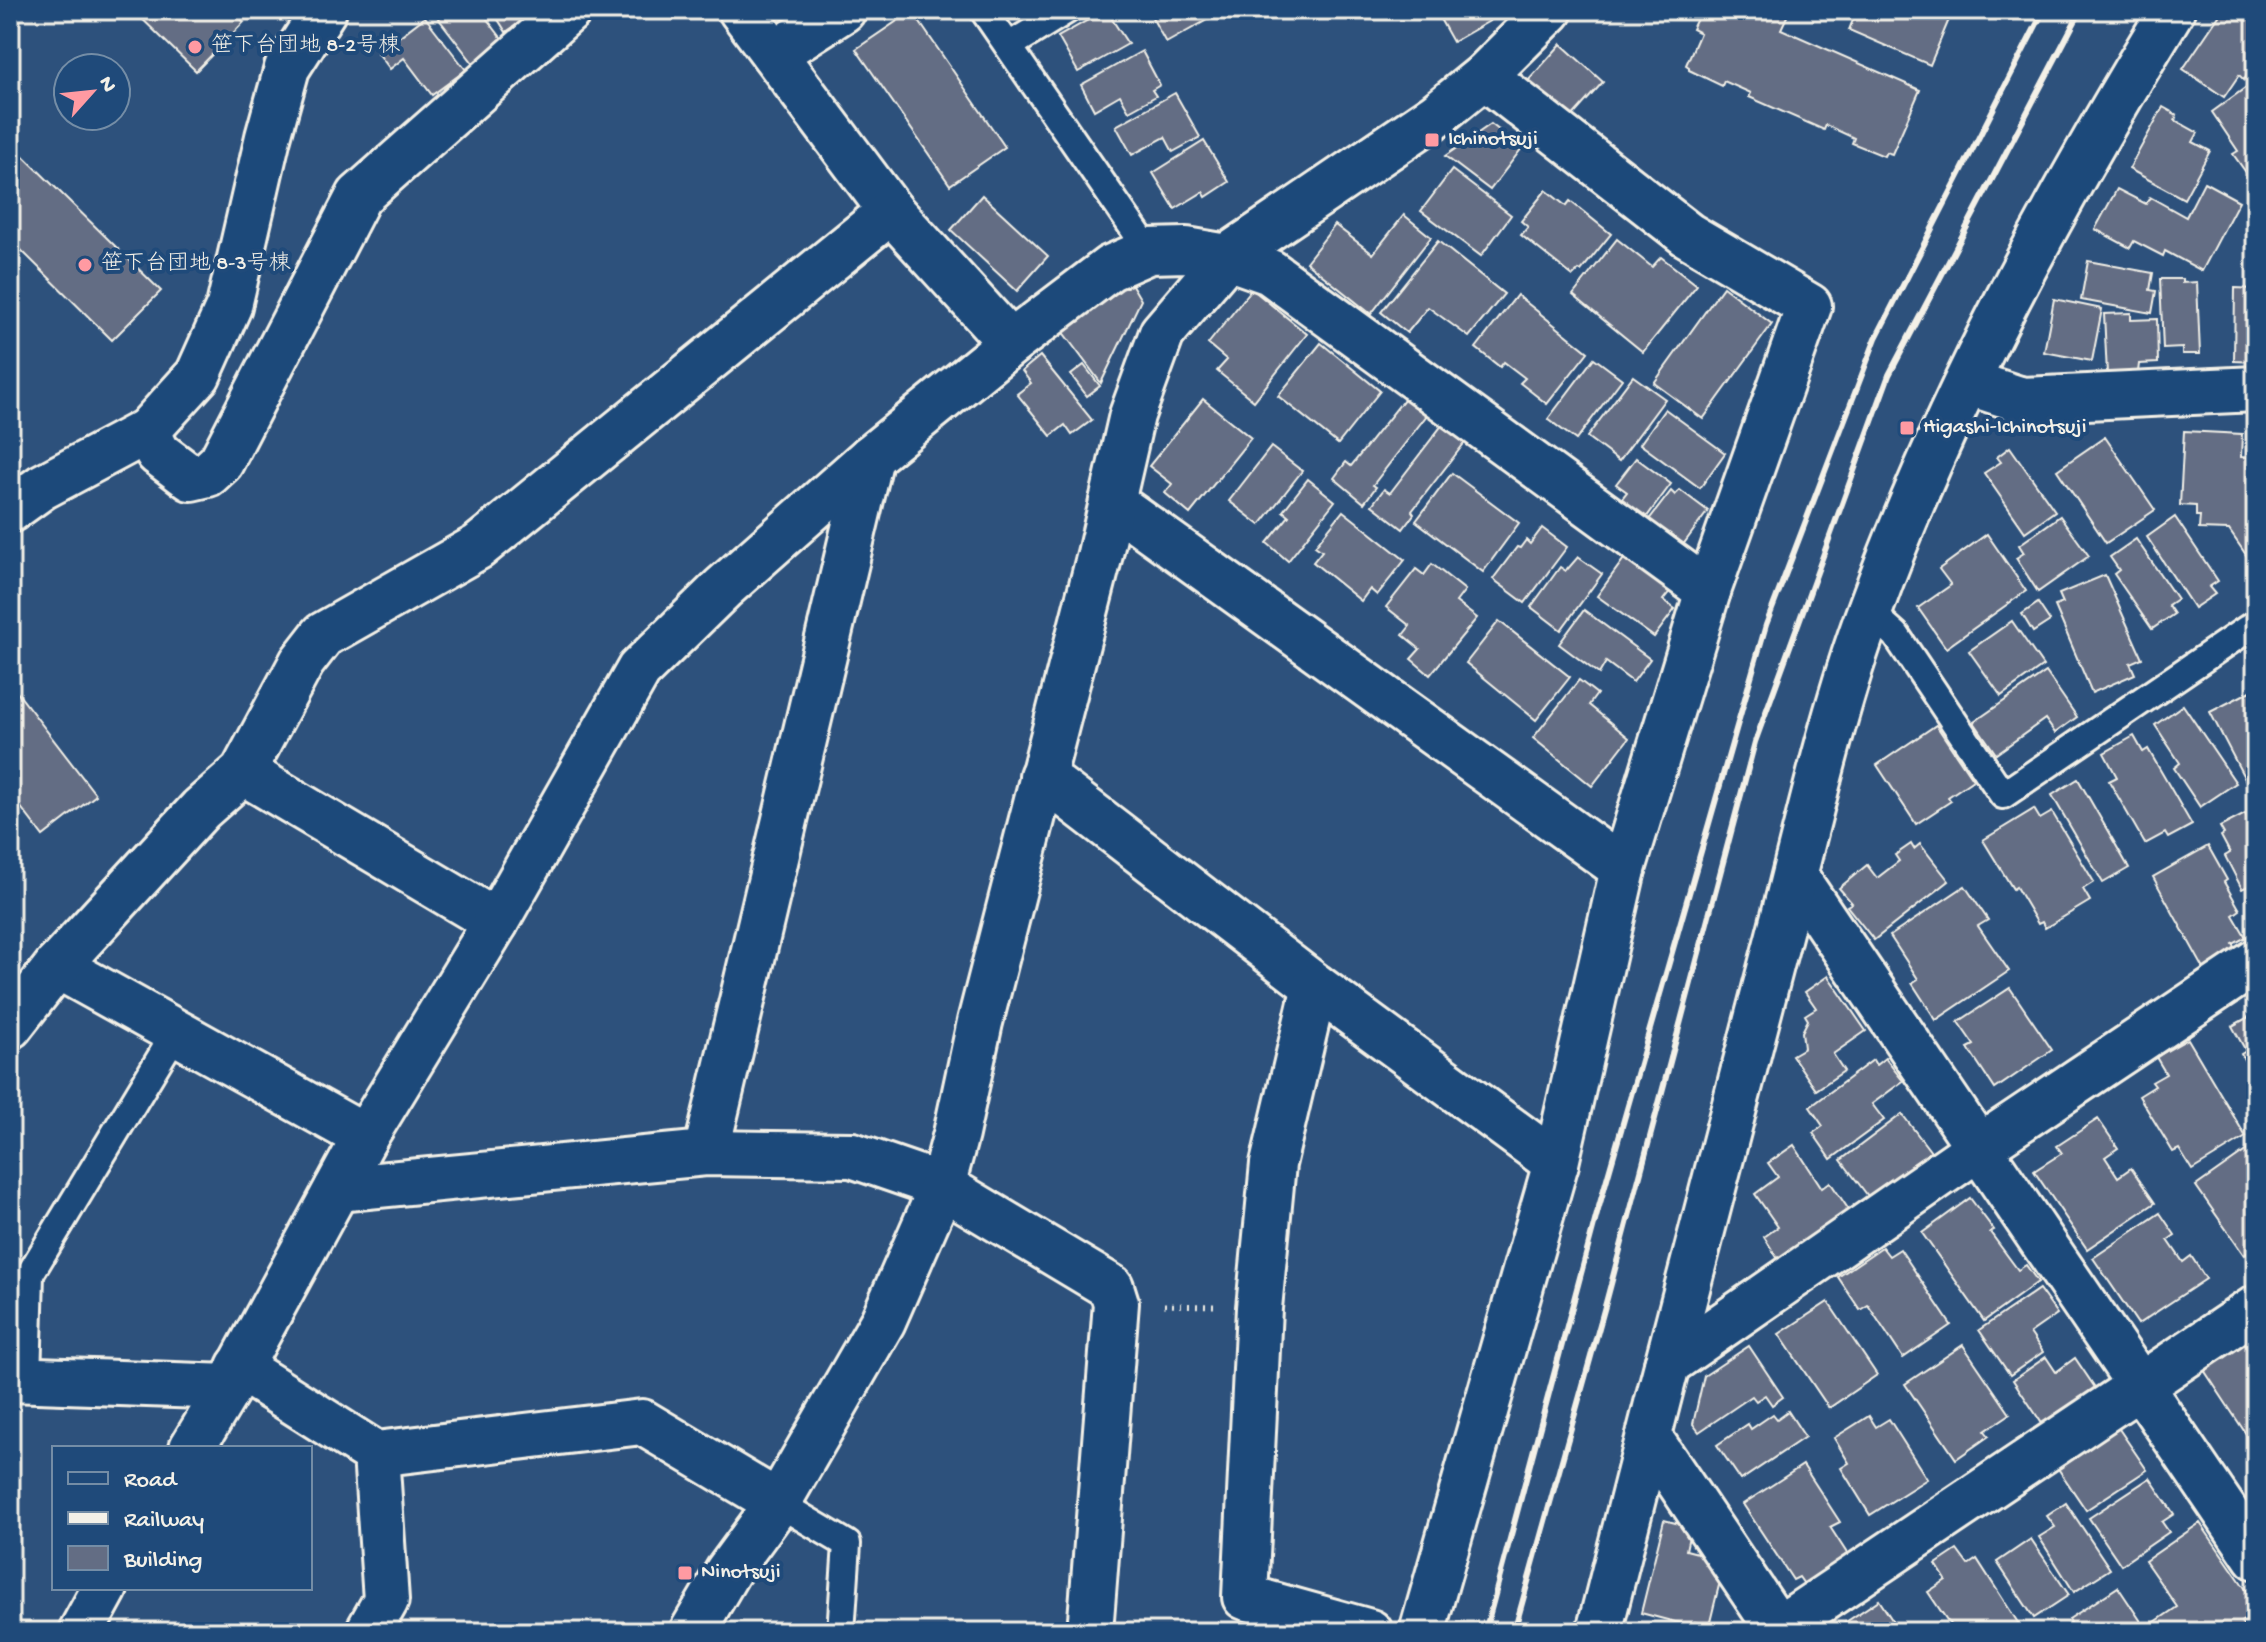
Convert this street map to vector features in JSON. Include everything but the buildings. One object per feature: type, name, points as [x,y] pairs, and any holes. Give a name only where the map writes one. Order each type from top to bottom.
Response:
[{"type":"street","points":[[10,510],[42,487],[147,431],[198,375],[229,306],[287,68],[324,10]]},
{"type":"street","points":[[147,431],[158,453],[191,478],[208,474],[221,462],[359,196],[569,10]]},
{"type":"street","points":[[741,10],[891,211],[1011,343]]},
{"type":"street","points":[[774,54],[843,10]]},
{"type":"street","points":[[692,1632],[728,1571],[778,1503],[883,1321],[942,1186],[1132,415],[1162,333],[1227,257],[1436,115],[1484,76],[1550,10]]},
{"type":"street","points":[[1599,1632],[1795,876],[1869,611],[1911,504],[1967,382],[2041,236],[2172,10]]},
{"type":"street","points":[[1422,1632],[1556,1163],[1623,869],[1708,591],[1809,306],[1688,235],[1484,76]]},
{"type":"street","points":[[10,1026],[57,966],[201,809],[243,772],[302,662],[323,635],[478,547],[891,211]]},
{"type":"street","points":[[193,1446],[365,1137],[496,922],[639,670],[723,588],[871,457],[1011,343],[1110,268],[1149,251],[1186,250],[1227,257],[1270,272],[1708,591]]},
{"type":"street","points":[[1967,382],[2022,400],[2256,389]]},
{"type":"street","points":[[706,1153],[871,457]]},
{"type":"street","points":[[1112,502],[1623,869]]},
{"type":"street","points":[[243,772],[496,922]]},
{"type":"street","points":[[1042,776],[1315,986],[1556,1163]]},
{"type":"street","points":[[1795,876],[2256,1557]]},
{"type":"street","points":[[1667,1364],[1978,1148],[2256,962]]},
{"type":"street","points":[[57,966],[365,1137]]},
{"type":"street","points":[[1315,986],[1273,1164],[1259,1308],[1245,1597],[1370,1632]]},
{"type":"street","points":[[337,1189],[706,1153],[852,1155],[942,1186],[1111,1287],[1116,1303],[1090,1632]]},
{"type":"street","points":[[1649,1437],[1779,1631],[2256,1308]]},
{"type":"street","points":[[18,1379],[234,1377],[376,1454],[642,1422],[778,1503]]},
{"type":"street","points":[[368,1632],[386,1600],[376,1454]]},
{"type":"street","points":[[81,1632],[104,1590]]},
{"type":"lane","points":[[1009,46],[1067,10]]},
{"type":"lane","points":[[984,11],[1149,251]]},
{"type":"lane","points":[[1869,611],[1896,635],[2003,795],[2256,623]]},
{"type":"lane","points":[[18,1379],[30,1274],[176,1032]]},
{"type":"lane","points":[[778,1503],[847,1544],[841,1632]]},
{"type":"path","points":[[1116,1303],[1259,1308]]},
{"type":"railway","points":[[1485,1632],[1598,1210],[1766,625],[1876,338],[2044,10]]},
{"type":"railway","points":[[1514,1632],[1607,1299],[1755,742],[1889,375],[2081,10]]},
{"type":"place","name":"笹下台団地 8-2号棟","points":[[195,47]]},
{"type":"place","name":"Ichinotsuji","points":[[1432,140]]},
{"type":"place","name":"笹下台団地 8-3号棟","points":[[85,265]]},
{"type":"place","name":"Higashi-Ichinotsuji","points":[[1907,428]]},
{"type":"place","name":"Ninotsuji","points":[[685,1573]]}]
